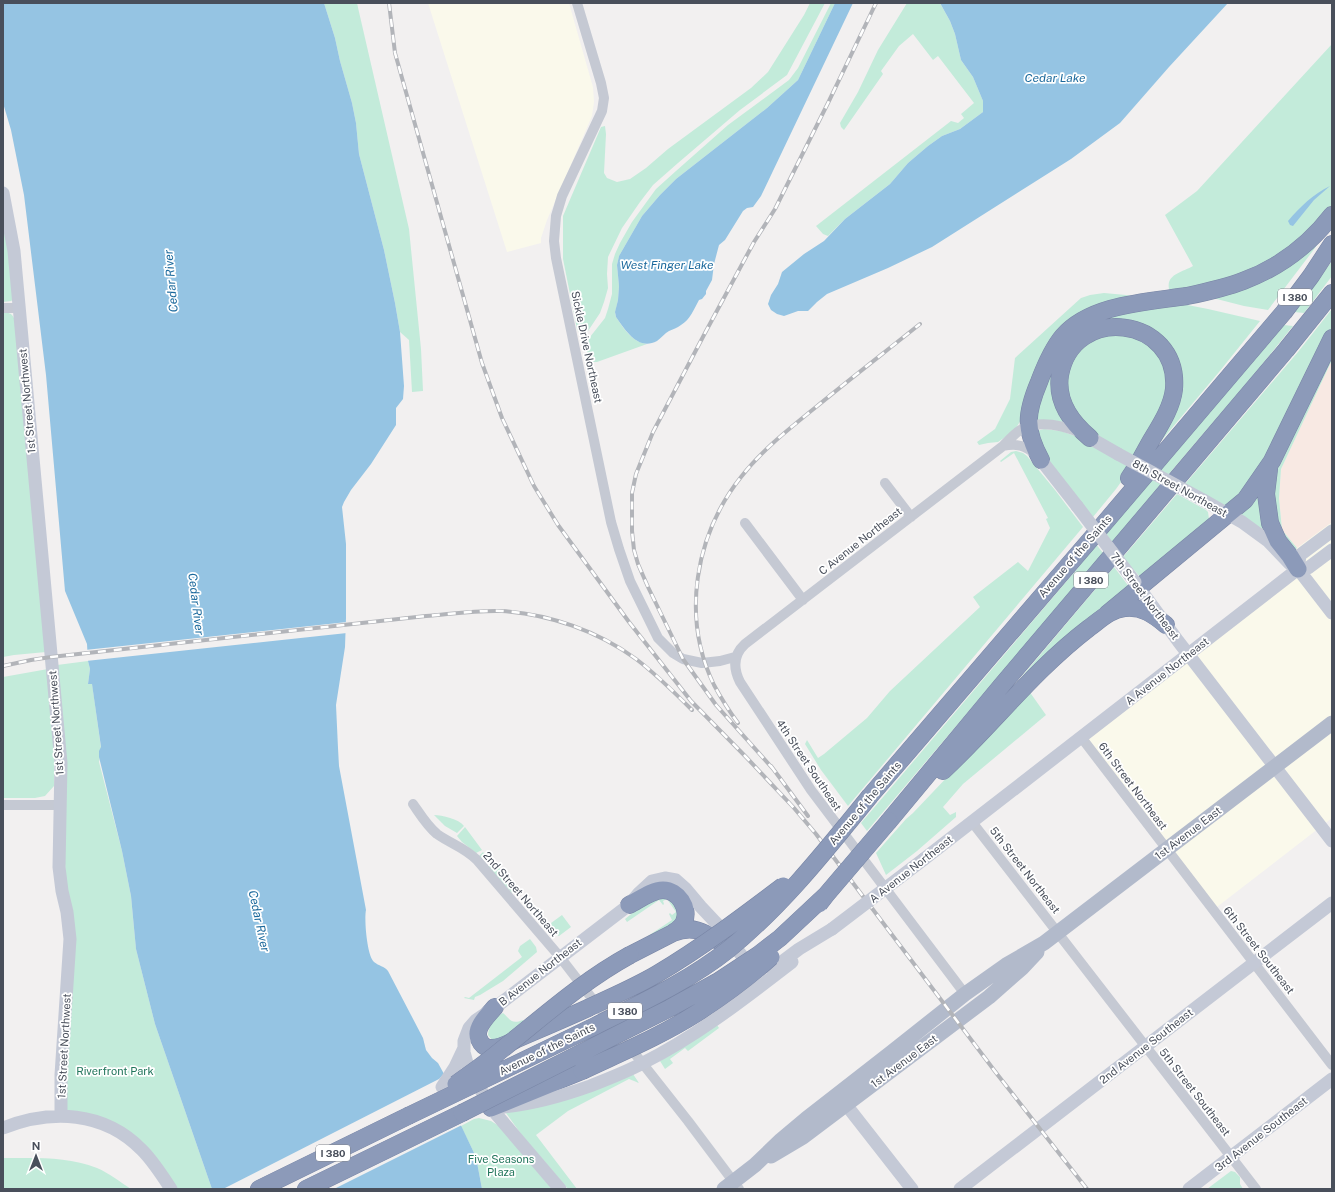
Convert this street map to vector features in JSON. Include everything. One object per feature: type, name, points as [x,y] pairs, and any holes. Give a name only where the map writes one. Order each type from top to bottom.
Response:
[{"type":"highway","points":[[1041,460],[1031,439],[1028,427],[1030,409],[1040,379],[1056,346],[1069,330],[1092,316],[1113,309],[1203,293],[1230,286],[1249,278],[1291,255],[1316,234],[1332,215]]},
{"type":"highway","name":"Avenue of the Saints","points":[[259,1189],[636,1006],[688,977],[728,950],[783,898],[814,864],[870,796],[1288,306],[1311,276],[1332,244]]},
{"type":"highway","name":"I 380","points":[[826,895],[1286,350],[1332,293]]},
{"type":"highway","points":[[1064,570],[1133,473],[1172,400],[1174,382],[1168,359],[1158,344],[1142,332],[1115,326],[1098,330],[1084,337],[1078,342],[1067,355],[1063,363],[1060,379],[1060,397],[1063,406],[1073,421],[1090,438]]},
{"type":"highway","points":[[893,816],[955,759],[1059,651],[1106,614],[1137,585],[1245,500],[1272,461],[1332,338]]},
{"type":"highway","points":[[1272,461],[1266,488],[1266,504],[1270,523],[1278,541],[1298,569]]},
{"type":"highway","points":[[1106,614],[1119,609],[1137,608],[1147,611],[1166,625]]},
{"type":"highway","points":[[495,1007],[484,1021],[478,1032],[479,1040],[482,1045],[491,1049],[548,1026],[655,974],[724,930],[814,864]]},
{"type":"highway","points":[[629,905],[659,890],[670,891],[676,894],[684,905],[685,917],[684,923],[673,933]]},
{"type":"highway","points":[[491,1108],[582,1071],[678,1024],[697,1013],[737,986],[793,937],[805,924],[826,895]]},
{"type":"highway","name":"Avenue of the Saints","points":[[306,1189],[554,1067],[670,1008],[717,982],[758,955],[780,938],[826,895]]},
{"type":"highway","points":[[408,1116],[482,1065],[567,996],[604,970],[630,955],[673,933],[683,930],[694,929],[720,942]]},
{"type":"highway","points":[[469,1071],[548,1026]]},
{"type":"highway","points":[[311,1189],[326,1179]]},
{"type":"main road","name":"1st Avenue East","points":[[842,1099],[965,994],[1006,965],[1044,943],[1332,723]]},
{"type":"main road","name":"1st Avenue East","points":[[732,1187],[794,1129],[842,1099],[989,997],[1022,968],[1044,943]]},
{"type":"street","name":"Sickle Drive Northeast","points":[[577,3],[601,83],[604,98],[602,111],[562,196],[556,216],[554,241],[556,258],[612,522],[626,572],[658,638],[664,645],[682,659],[702,663],[736,657]]},
{"type":"street","name":"1st Street Northwest","points":[[3,193],[14,251],[60,751],[59,867],[70,939],[61,1075],[61,1116]]},
{"type":"street","points":[[3,308],[19,308]]},
{"type":"street","name":"8th Street Northeast","points":[[1003,446],[1017,432],[1028,427],[1043,425],[1062,427],[1090,438],[1228,514],[1261,535],[1289,563],[1298,569],[1332,613]]},
{"type":"street","name":"7th Street Northeast","points":[[1003,446],[1014,444],[1024,446],[1041,460],[1332,841]]},
{"type":"street","name":"C Avenue Northeast","points":[[736,657],[737,653],[745,644],[1003,446]]},
{"type":"street","points":[[885,482],[911,517]]},
{"type":"street","points":[[745,523],[802,600]]},
{"type":"street","points":[[1298,569],[1300,555],[1332,531]]},
{"type":"street","name":"A Avenue Northeast","points":[[491,1108],[535,1102],[574,1092],[643,1063],[692,1034],[751,994],[808,950],[832,929],[1298,569],[1308,568],[1332,550]]},
{"type":"street","name":"4th Street Southeast","points":[[736,657],[735,668],[740,682],[810,790],[965,994]]},
{"type":"street","name":"6th Street Northeast","points":[[1081,737],[1167,850]]},
{"type":"street","points":[[3,804],[60,806]]},
{"type":"street","name":"2nd Street Northeast","points":[[413,804],[435,832],[459,846],[477,860],[560,957],[688,1121],[732,1187]]},
{"type":"street","name":"5th Street Northeast","points":[[972,822],[1058,932]]},
{"type":"street","name":"6th Street Southeast","points":[[1167,850],[1332,1065]]},
{"type":"street","name":"B Avenue Northeast","points":[[560,1189],[491,1108],[469,1071],[464,1048],[466,1034],[472,1024],[629,905],[652,881],[665,878],[676,880],[701,907]]},
{"type":"street","name":"2nd Avenue Southeast","points":[[960,1189],[1332,903]]},
{"type":"street","points":[[701,907],[717,924],[746,961],[759,967],[772,966],[783,961],[798,949],[832,929]]},
{"type":"street","points":[[701,907],[705,918],[720,942],[749,979],[752,987],[751,994]]},
{"type":"street","name":"5th Street Southeast","points":[[1058,932],[1145,1047],[1256,1189]]},
{"type":"street","name":"B Avenue Northeast","points":[[442,1087],[452,1072],[464,1048]]},
{"type":"street","name":"3rd Avenue Southeast","points":[[1189,1189],[1332,1080]]},
{"type":"street","points":[[842,1099],[912,1189]]},
{"type":"street","points":[[3,1128],[24,1120],[49,1116],[81,1117],[104,1124],[126,1136],[142,1149],[158,1169],[171,1189]]},
{"type":"shaded area","points":[[428,3],[569,3],[593,87],[594,102],[592,116],[547,220],[541,238],[541,243],[507,252]]},
{"type":"shaded area","points":[[1332,360],[1332,818],[1213,910],[1081,737],[1297,569],[1290,556],[1297,548],[1310,407]]},
{"type":"shaded area","points":[[1332,360],[1332,522],[1297,548],[1282,530],[1279,498],[1281,469]]},
{"type":"green space","points":[[324,3],[357,3],[409,229],[421,349],[423,391],[412,392],[409,340],[400,332],[384,250],[359,154],[356,123],[352,103]]},
{"type":"green space","points":[[810,3],[825,3],[787,75],[740,110],[678,163],[653,185],[640,202],[622,228],[608,257],[608,288],[600,313],[588,331],[579,332],[577,329],[563,259],[563,216],[601,127],[605,126],[606,134],[604,173],[607,178],[617,182],[630,179],[751,88],[768,72]]},
{"type":"green space","points":[[831,3],[835,3],[798,80],[767,108],[676,179],[642,216],[619,256],[617,265],[619,286],[615,313],[622,326],[633,338],[647,344],[597,362],[592,362],[587,352],[587,344],[590,337],[605,318],[612,294],[612,264],[620,243],[632,222],[656,189],[728,125],[789,80],[798,68]]},
{"type":"green space","points":[[907,3],[940,3],[955,34],[961,60],[973,77],[983,101],[983,112],[960,129],[942,136],[928,146],[908,163],[890,184],[845,219],[828,236],[823,234],[816,226],[951,121],[958,123],[964,118],[961,114],[974,103],[938,56],[933,60],[913,34],[899,46],[881,71],[883,74],[844,130],[841,127],[840,123],[858,92],[878,50]]},
{"type":"green space","points":[[1332,44],[1332,207],[1318,226],[1251,273],[1174,292],[1169,289],[1170,280],[1176,274],[1193,266],[1165,215],[1197,191]]},
{"type":"green space","points":[[3,217],[8,242],[13,300],[3,302]]},
{"type":"green space","points":[[1320,239],[1315,248],[1268,310],[1244,306],[1205,296]]},
{"type":"green space","points":[[1332,261],[1332,276],[1304,313],[1294,312]]},
{"type":"green space","points":[[1104,293],[1147,298],[1087,314],[1016,428],[998,442],[979,445],[977,442],[995,429],[1010,399],[1015,358],[1081,298]]},
{"type":"green space","points":[[1172,302],[1260,321],[1146,459],[1177,373],[1133,325],[1067,349],[1068,422],[1037,421],[1035,408],[1050,368],[1090,322]]},
{"type":"green space","points":[[1332,309],[1332,330],[1260,474],[1230,509],[1185,484],[1298,352]]},
{"type":"green space","points":[[3,312],[13,316],[15,320],[46,652],[3,657]]},
{"type":"green space","points":[[1284,325],[1293,326],[1256,372],[1168,475],[1160,471]]},
{"type":"green space","points":[[1128,332],[1161,354],[1170,389],[1137,458],[1100,438],[1070,411],[1064,372],[1088,339]]},
{"type":"green space","points":[[1332,348],[1332,360],[1281,469],[1279,498],[1282,530],[1297,548],[1296,549],[1289,547],[1276,528],[1272,475]]},
{"type":"green space","points":[[1044,429],[1061,431],[1075,436],[1131,468],[1093,517],[1050,464],[1037,432]]},
{"type":"green space","points":[[1016,451],[1027,456],[1083,527],[848,806],[821,770],[805,744],[807,740],[818,758],[824,754],[867,718],[890,691],[980,607],[973,597],[1018,562],[1028,571],[1050,528],[1046,519],[1048,518],[1014,453],[1001,462],[1000,461],[1011,452]]},
{"type":"green space","points":[[1152,480],[1161,484],[1112,542],[1106,534]]},
{"type":"green space","points":[[1257,489],[1264,528],[1261,529],[1238,512]]},
{"type":"green space","points":[[1177,494],[1206,510],[1208,512],[1209,519],[1140,577],[1123,557]]},
{"type":"green space","points":[[1096,544],[1103,553],[867,831],[861,823],[1077,569]]},
{"type":"green space","points":[[1114,567],[1130,588],[1008,693]]},
{"type":"green space","name":"Riverfront Park","points":[[88,661],[90,669],[88,684],[92,683],[101,748],[99,762],[122,851],[131,896],[136,949],[155,1024],[212,1189],[171,1189],[126,1136],[61,1116],[67,912],[57,665]]},
{"type":"green space","points":[[48,669],[54,735],[54,786],[45,796],[35,798],[3,798],[3,677]]},
{"type":"green space","points":[[1029,691],[1046,715],[963,784],[943,807],[950,815],[956,812],[956,817],[917,851],[886,875],[876,853],[906,819]]},
{"type":"green space","points":[[434,815],[454,819],[464,826],[457,833],[445,826]]},
{"type":"green space","points":[[465,827],[482,850],[476,853],[457,836]]},
{"type":"green space","points":[[483,852],[487,857],[491,857],[516,890],[512,893],[488,868],[488,866],[493,866],[494,864],[490,859],[479,856]]},
{"type":"green space","points":[[668,896],[680,911],[675,924],[642,940],[672,920],[669,914],[670,913],[672,915],[676,912],[667,899],[663,901],[663,905],[659,900],[627,922],[625,919],[651,898]]},
{"type":"green space","points":[[562,915],[571,927],[559,936],[553,934],[547,926]]},
{"type":"green space","points":[[530,939],[536,947],[537,952],[503,981],[475,997],[474,1000],[464,998],[469,998],[522,957],[518,951],[520,946]]},
{"type":"green space","points":[[503,1013],[513,1022],[523,1020],[524,1022],[512,1036],[492,1040],[488,1035],[491,1025],[497,1017]]},
{"type":"green space","points":[[717,1025],[719,1028],[688,1051],[685,1048],[670,1059],[673,1063],[665,1069],[660,1061]]},
{"type":"green space","points":[[633,1074],[639,1083],[629,1079],[568,1111],[536,1135],[577,1189],[568,1189],[521,1134],[506,1113]]},
{"type":"green space","name":"Five Seasons Plaza","points":[[479,1118],[491,1121],[499,1126],[552,1189],[482,1189],[476,1157],[461,1126]]},
{"type":"green space","points":[[3,1158],[51,1158],[74,1161],[106,1172],[131,1189],[3,1189]]},
{"type":"green space","points":[[1231,1171],[1235,1172],[1240,1177],[1240,1184],[1243,1189],[1207,1189]]},
{"type":"water","name":"Cedar River","points":[[3,3],[324,3],[352,103],[356,123],[359,154],[384,250],[400,332],[404,386],[403,399],[396,408],[396,425],[371,464],[351,490],[342,507],[346,544],[346,618],[345,647],[336,705],[339,766],[366,910],[366,929],[370,953],[374,962],[388,971],[423,1038],[426,1050],[438,1063],[444,1074],[439,1079],[476,1157],[482,1189],[212,1189],[155,1024],[136,949],[131,896],[122,851],[99,757],[101,747],[92,684],[88,684],[90,669],[87,644],[65,591],[46,375],[24,195],[11,130],[3,103]]},
{"type":"water","name":"West Finger Lake","points":[[835,3],[853,3],[761,196],[753,207],[747,208],[743,211],[725,240],[719,245],[712,280],[706,294],[699,300],[692,314],[684,323],[668,332],[657,341],[644,343],[638,341],[633,338],[624,328],[616,317],[615,312],[619,286],[617,265],[619,256],[642,216],[676,179],[767,108],[798,80]]},
{"type":"water","name":"Cedar Lake","points":[[940,3],[1228,3],[1120,123],[1071,159],[932,247],[827,294],[808,311],[798,311],[784,316],[777,314],[771,310],[768,304],[782,272],[804,254],[824,241],[845,219],[890,184],[908,163],[928,146],[942,136],[960,129],[983,112],[983,101],[973,77],[961,60],[955,34]]},
{"type":"water","points":[[1330,186],[1314,200],[1293,226],[1290,225],[1288,221],[1302,206],[1312,197]]},
{"type":"pier","points":[[347,622],[347,633],[86,661],[85,650]]},
{"type":"pier","points":[[439,1079],[442,1086],[444,1085],[462,1125],[334,1189],[223,1189]]},
{"type":"railway","points":[[389,3],[395,53],[482,363],[502,418],[534,486],[558,525],[629,622],[691,701],[794,808],[816,834],[997,1074],[1087,1189]]},
{"type":"railway","points":[[774,770],[716,705],[683,659],[638,564],[634,550],[632,531],[632,493],[636,474],[653,432],[754,242],[775,209],[876,3]]},
{"type":"railway","points":[[738,723],[714,685],[704,659],[698,632],[696,605],[698,577],[704,550],[713,524],[725,500],[741,477],[767,449],[920,324]]},
{"type":"railway","points":[[3,666],[51,657],[426,616],[502,611],[555,620],[589,632],[606,640],[636,659],[665,683],[692,710]]},
{"type":"railway","points":[[771,766],[808,816]]}]
